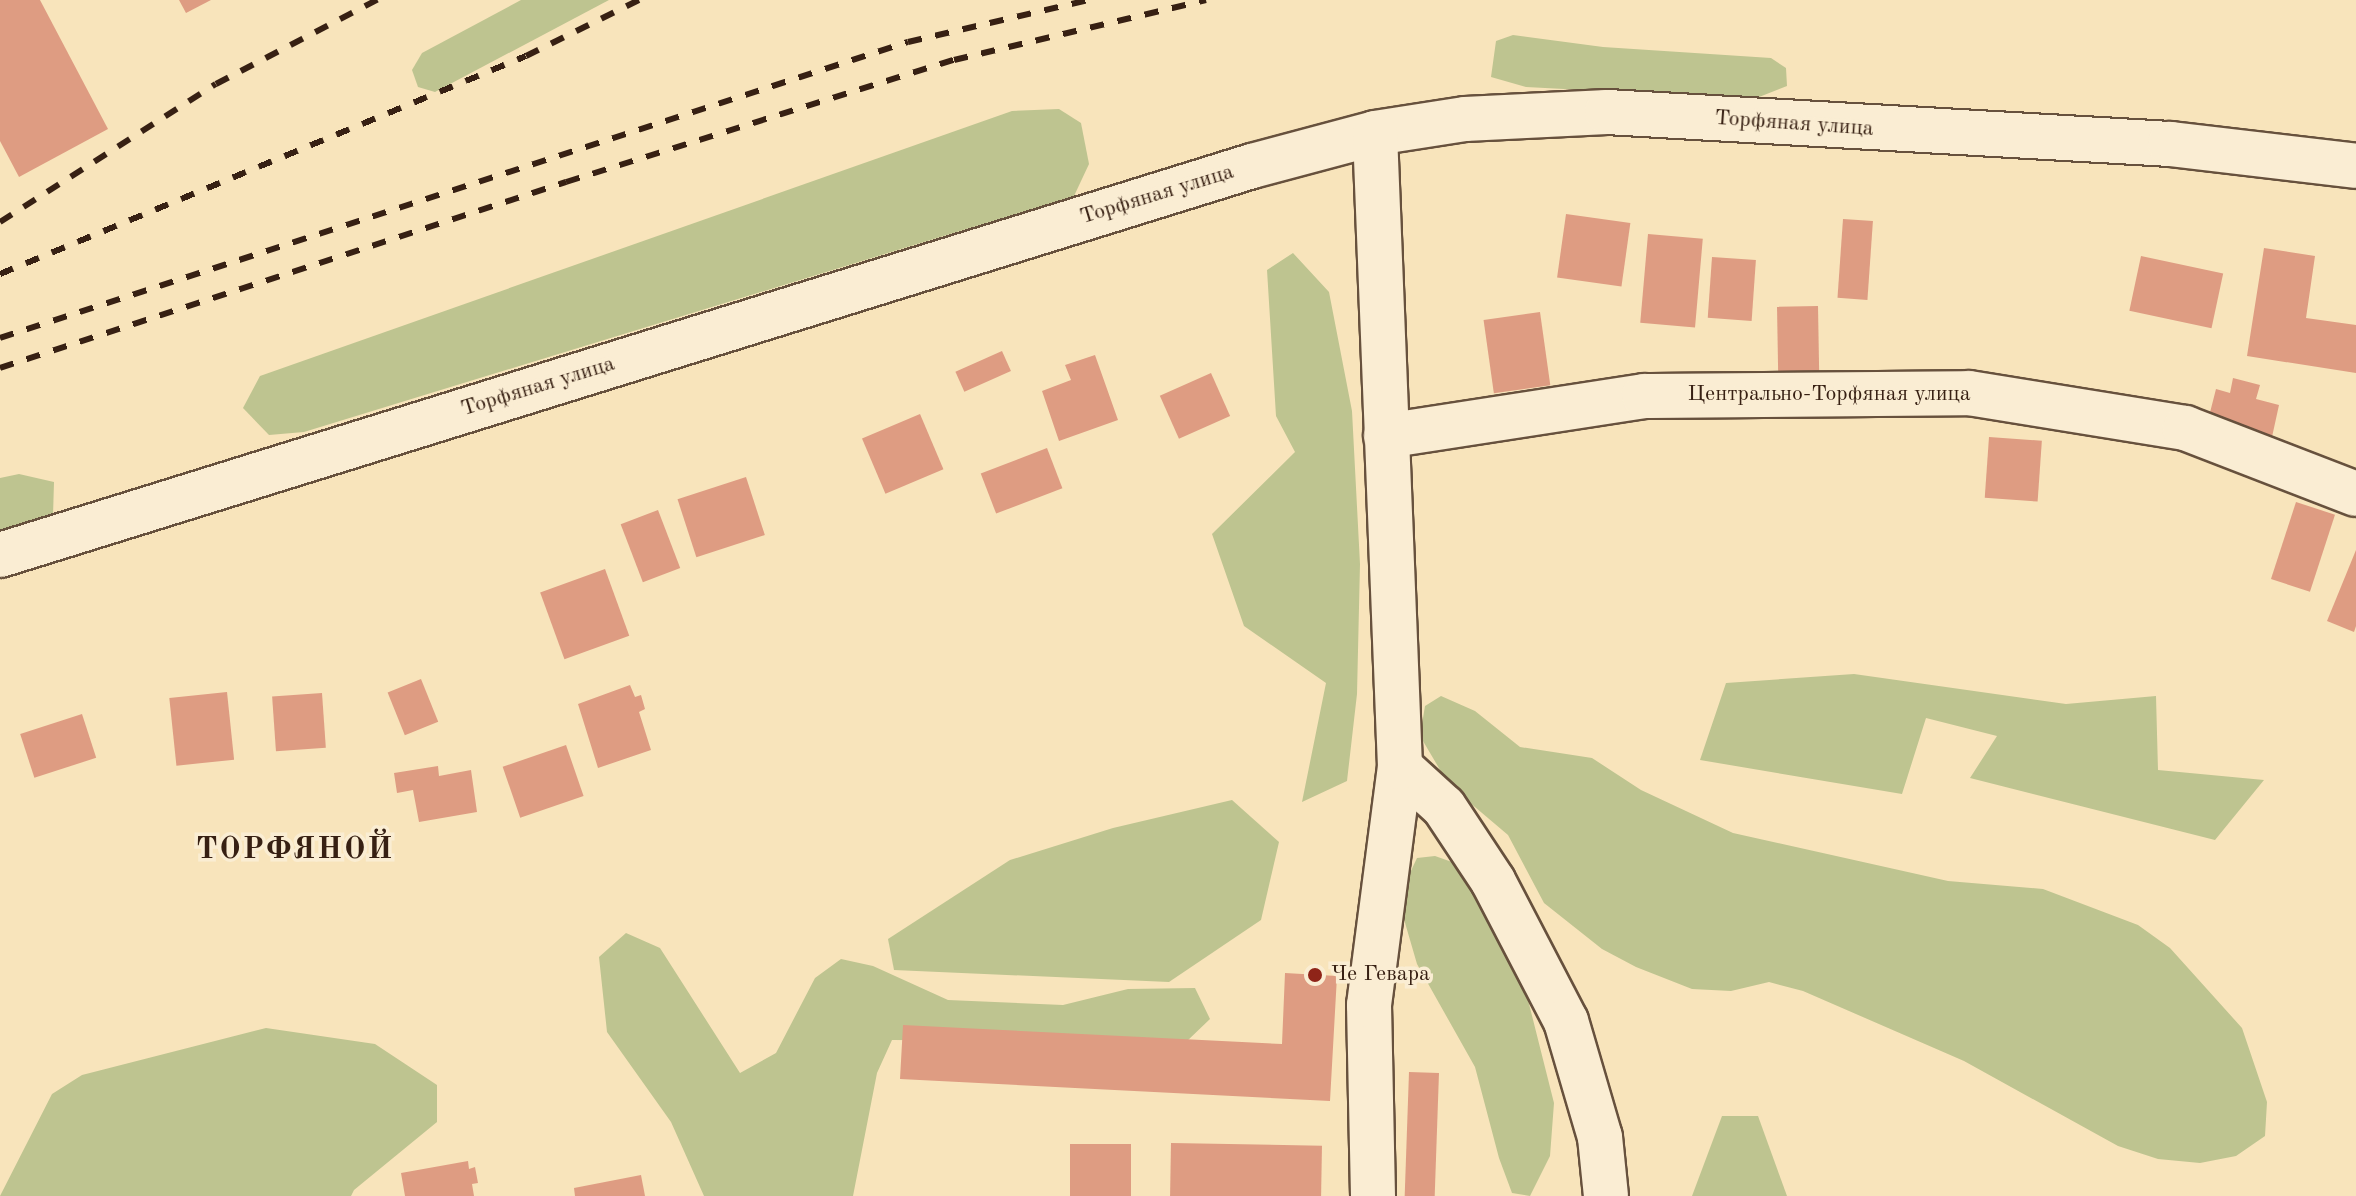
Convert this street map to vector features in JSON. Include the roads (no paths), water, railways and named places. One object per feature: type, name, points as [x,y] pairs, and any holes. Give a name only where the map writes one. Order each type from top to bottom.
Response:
[{"type":"street","name":"Торфяная улица","points":[[0,555],[1222,175],[1375,133],[1465,119],[1607,112],[2170,144],[2356,166]]},
{"type":"street","points":[[1373,1196],[1369,1005],[1400,767],[1375,133]]},
{"type":"street","name":"Центрально-Торфяная улица","points":[[1386,436],[1644,396],[1969,393],[2185,428],[2356,494]]},
{"type":"street","points":[[1400,767],[1444,807],[1493,881],[1566,1021],[1600,1137],[1606,1196]]},
{"type":"railway","points":[[0,222],[216,84],[377,0]]},
{"type":"railway","points":[[0,274],[526,56],[639,0]]},
{"type":"railway","points":[[0,338],[908,42],[1088,0]]},
{"type":"railway","points":[[0,368],[566,182],[954,60],[1206,0]]},
{"type":"place","name":"Че Гевара","points":[[1315,975]]},
{"type":"district","name":"ТОРФЯНОЙ","points":[[295,850]]}]
